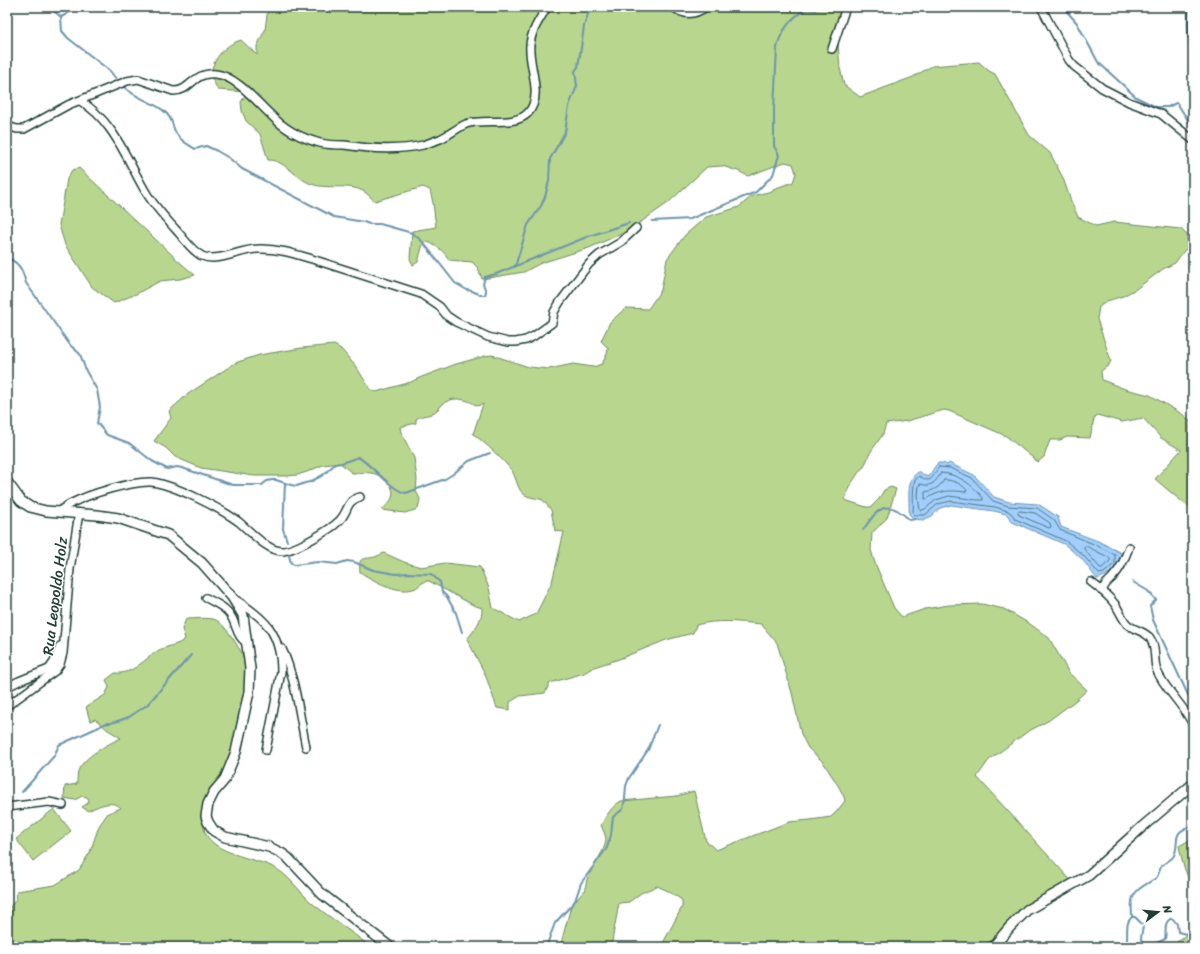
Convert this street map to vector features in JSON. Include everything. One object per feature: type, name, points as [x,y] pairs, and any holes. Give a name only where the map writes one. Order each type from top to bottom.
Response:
[{"type":"street","points":[[7,126],[17,129],[24,128],[68,105],[127,81],[138,79],[177,91],[182,90],[199,76],[206,74],[217,74],[230,79],[293,133],[321,143],[376,149],[421,145],[440,139],[467,124],[515,120],[524,117],[528,113],[532,106],[535,91],[529,52],[530,43],[538,21],[547,7]]},
{"type":"street","points":[[673,7],[686,14],[694,14],[706,7]]},
{"type":"street","points":[[832,49],[846,7]]},
{"type":"street","points":[[1041,7],[1069,60],[1074,66],[1102,88],[1161,114],[1193,140]]},
{"type":"street","points":[[80,101],[103,121],[118,143],[148,195],[190,246],[202,256],[216,258],[256,248],[282,251],[307,257],[421,294],[440,307],[447,316],[456,322],[488,337],[499,340],[508,342],[526,340],[552,323],[554,312],[560,302],[589,264],[599,255],[621,242],[636,228]]},
{"type":"street","points":[[7,482],[12,491],[21,501],[30,507],[46,511],[59,511],[118,518],[168,535],[202,563],[232,596],[243,615],[250,680],[240,737],[229,772],[214,792],[208,804],[206,816],[208,822],[214,831],[225,837],[269,847],[281,852],[322,894],[390,947]]},
{"type":"street","points":[[59,511],[71,503],[87,497],[134,484],[152,482],[178,490],[217,508],[238,521],[274,550],[284,551],[296,548],[338,522],[351,501],[360,497]]},
{"type":"street","name":"Rua Leopoldo Holz","points":[[7,706],[55,671],[60,664],[63,653],[70,570],[79,513]]},
{"type":"street","points":[[1103,591],[1105,585],[1121,567],[1129,547]]},
{"type":"street","points":[[1091,582],[1103,591],[1114,603],[1128,625],[1145,633],[1152,640],[1155,665],[1158,672],[1186,712],[1193,725]]},
{"type":"street","points":[[232,596],[245,605],[270,627],[285,656],[293,682],[306,747]]},
{"type":"street","points":[[206,598],[228,612],[241,639],[247,641]]},
{"type":"street","points":[[7,687],[49,669],[54,662],[64,627]]},
{"type":"street","points":[[266,750],[281,672],[281,659],[278,645]]},
{"type":"street","points":[[993,947],[1027,910],[1089,875],[1193,784]]},
{"type":"street","points":[[7,807],[49,802],[63,805]]},
{"type":"green space","points":[[268,7],[848,7],[837,31],[840,68],[844,85],[860,97],[913,77],[932,66],[979,62],[995,74],[1029,135],[1050,153],[1063,178],[1078,217],[1096,226],[1114,222],[1181,229],[1187,235],[1188,247],[1175,263],[1163,269],[1136,289],[1123,296],[1107,301],[1099,307],[1097,319],[1111,361],[1109,365],[1101,371],[1102,380],[1125,389],[1150,395],[1182,414],[1193,423],[1193,511],[1155,479],[1181,450],[1161,438],[1143,418],[1122,422],[1097,415],[1094,419],[1090,438],[1067,437],[1060,440],[1050,440],[1044,457],[1038,462],[1006,436],[944,410],[907,421],[886,424],[883,434],[870,453],[864,467],[849,487],[845,500],[866,507],[871,507],[879,499],[884,490],[891,487],[896,489],[887,518],[872,533],[871,550],[894,608],[902,617],[925,609],[949,605],[982,604],[1004,609],[1030,624],[1049,638],[1069,673],[1087,690],[1048,721],[1027,732],[989,760],[977,777],[1075,885],[1023,917],[999,947],[661,947],[682,907],[682,900],[657,886],[641,893],[629,902],[619,903],[611,947],[560,947],[571,906],[586,889],[590,872],[602,853],[606,838],[601,825],[612,808],[621,801],[677,796],[694,791],[706,841],[716,850],[789,822],[831,817],[845,801],[839,787],[823,762],[808,748],[801,734],[792,693],[777,643],[761,624],[737,622],[704,623],[696,625],[693,633],[666,640],[619,659],[594,667],[584,673],[550,683],[545,693],[520,696],[510,702],[510,710],[497,708],[485,674],[467,639],[480,621],[482,608],[473,605],[429,581],[424,582],[413,589],[400,590],[371,579],[360,572],[360,563],[362,559],[375,557],[384,553],[404,562],[421,567],[445,563],[480,567],[489,588],[493,608],[519,622],[536,614],[552,582],[564,532],[555,531],[551,510],[543,500],[529,497],[522,493],[512,471],[494,451],[473,434],[483,404],[477,406],[461,399],[448,401],[431,414],[416,419],[416,423],[400,427],[414,458],[417,479],[416,491],[420,499],[418,509],[405,513],[382,510],[391,500],[393,495],[393,491],[388,482],[376,474],[352,473],[340,463],[323,465],[297,475],[254,476],[201,468],[175,457],[166,448],[154,441],[171,418],[169,411],[188,394],[235,363],[259,355],[302,348],[334,345],[341,349],[357,368],[370,389],[376,392],[411,382],[456,364],[492,355],[529,367],[549,369],[573,364],[593,367],[602,364],[608,348],[601,341],[610,322],[626,308],[648,309],[661,290],[667,259],[685,235],[706,217],[739,207],[752,196],[772,191],[773,189],[793,182],[796,173],[793,164],[785,162],[748,176],[722,166],[707,167],[668,203],[628,231],[589,248],[541,263],[524,272],[482,279],[478,268],[472,262],[449,260],[445,254],[428,242],[423,244],[418,262],[413,265],[410,259],[412,231],[436,227],[430,190],[423,187],[375,201],[364,192],[351,187],[317,186],[311,184],[280,163],[268,160],[260,134],[246,121],[242,111],[241,102],[247,92],[218,90],[210,75],[217,58],[230,45],[241,40],[257,55],[257,46],[265,30]]},
{"type":"green space","points":[[79,168],[195,275],[180,279],[160,281],[136,294],[114,303],[92,287],[65,245],[59,225],[67,179],[72,170]]},
{"type":"green space","points":[[201,618],[220,622],[237,645],[245,661],[246,667],[235,763],[208,806],[203,824],[205,832],[209,839],[224,850],[271,866],[283,873],[313,904],[371,947],[7,947],[7,911],[16,899],[17,891],[55,885],[79,870],[90,852],[99,826],[108,813],[121,808],[114,804],[105,804],[88,811],[82,807],[88,803],[89,800],[87,797],[82,796],[75,800],[64,798],[65,786],[77,784],[78,771],[85,761],[103,747],[121,738],[108,730],[95,719],[90,721],[86,707],[105,695],[109,687],[106,680],[115,673],[121,673],[133,669],[159,650],[180,643],[185,639],[182,629],[186,619]]},
{"type":"green space","points":[[54,809],[71,831],[33,861],[16,839]]},
{"type":"green space","points":[[1193,838],[1193,886],[1184,867],[1179,846]]},
{"type":"green space","points":[[1193,929],[1193,947],[1175,947],[1177,942]]},
{"type":"water","points":[[938,463],[947,465],[949,463],[974,475],[994,497],[1009,502],[1038,504],[1058,517],[1061,527],[1098,541],[1121,553],[1116,567],[1107,575],[1097,579],[1082,559],[1064,544],[1010,521],[1006,514],[994,511],[951,505],[940,508],[932,516],[923,520],[914,519],[909,514],[909,491],[911,480],[918,472],[927,477]]},
{"type":"waterway","points":[[49,7],[61,17],[62,31],[68,38],[110,71],[117,80]]},
{"type":"waterway","points":[[61,17],[77,7]]},
{"type":"waterway","points":[[515,267],[528,225],[541,206],[545,197],[549,181],[550,159],[565,132],[569,106],[577,86],[575,71],[578,67],[584,26],[589,11],[593,7]]},
{"type":"waterway","points":[[652,221],[690,219],[756,192],[773,175],[779,155],[774,146],[777,48],[784,30],[796,16],[807,9],[815,10],[820,7]]},
{"type":"waterway","points":[[1063,7],[1077,23],[1098,62],[1136,97],[1156,107],[1168,107],[1177,103],[1193,128]]},
{"type":"waterway","points":[[1189,7],[1188,36],[1193,64]]},
{"type":"waterway","points":[[123,86],[128,91],[165,112],[170,118],[174,130],[182,141],[195,149],[206,146],[217,151],[229,158],[242,169],[334,217],[369,224],[380,224],[412,233],[422,241],[455,283],[467,290],[481,295],[485,295],[486,291],[483,284],[485,277],[496,274],[589,236],[629,223]]},
{"type":"waterway","points":[[7,254],[9,258],[20,267],[26,283],[70,345],[80,354],[86,371],[97,390],[100,407],[97,423],[107,435],[129,443],[152,461],[167,469],[177,467],[182,468],[233,485],[262,485],[267,481],[276,480],[297,486],[310,482],[323,475],[335,464],[358,457],[394,488],[406,493],[445,479],[469,461],[490,453]]},
{"type":"waterway","points":[[285,483],[283,529],[287,541]]},
{"type":"waterway","points":[[863,530],[873,516],[881,509],[891,508],[897,510],[910,520],[915,519]]},
{"type":"waterway","points":[[289,556],[291,563],[294,565],[318,562],[337,564],[347,561],[354,562],[373,570],[396,574],[431,574],[440,582],[442,592],[447,597],[456,613],[462,632]]},
{"type":"waterway","points":[[1133,582],[1148,591],[1156,600],[1150,606],[1153,620],[1188,695],[1193,697]]},
{"type":"waterway","points":[[22,792],[54,756],[59,745],[104,724],[129,717],[147,705],[191,655]]},
{"type":"waterway","points":[[546,947],[555,923],[575,901],[581,883],[607,848],[611,835],[613,817],[623,809],[626,786],[629,778],[648,750],[658,725]]},
{"type":"waterway","points":[[1132,917],[1132,900],[1136,892],[1158,876],[1162,865],[1173,857],[1178,835],[1185,828],[1193,826]]},
{"type":"waterway","points":[[1132,917],[1135,917],[1143,925],[1141,941],[1144,946],[1153,945],[1165,939],[1166,925],[1170,919],[1173,919],[1177,924],[1178,932],[1186,934],[1193,931]]},
{"type":"waterway","points":[[1123,947],[1127,941],[1128,924],[1132,917]]}]
